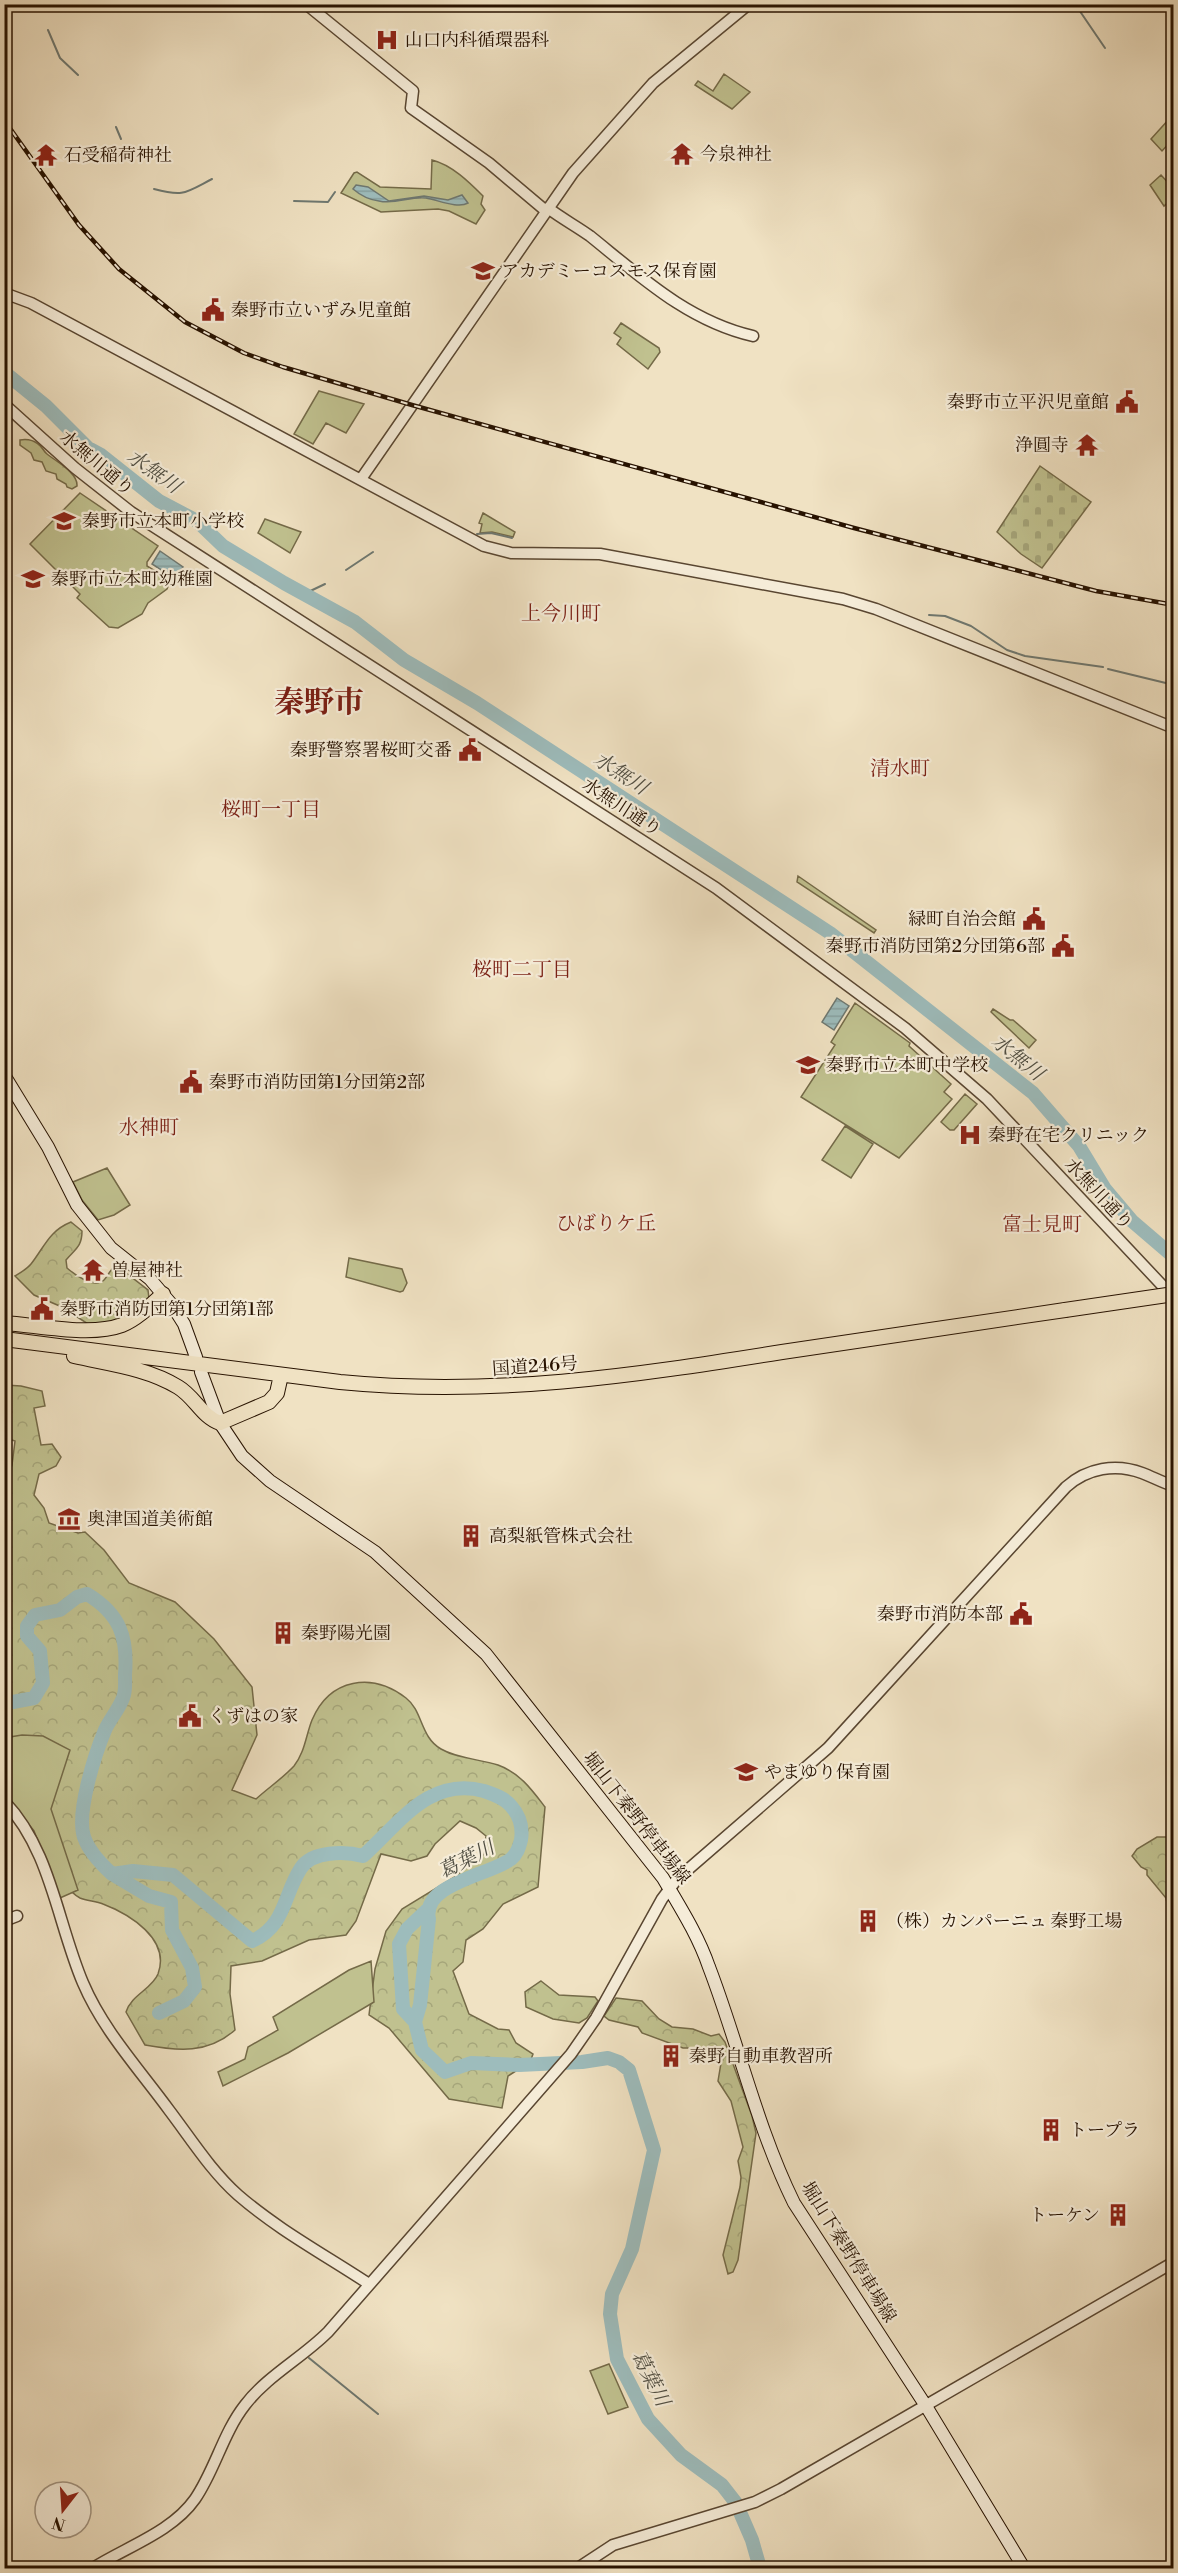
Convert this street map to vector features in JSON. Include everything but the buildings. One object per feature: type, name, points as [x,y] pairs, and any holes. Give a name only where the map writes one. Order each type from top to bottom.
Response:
[{"type":"highway","points":[[4,1323],[77,1329],[112,1327],[128,1322],[163,1294]]},
{"type":"highway","name":"国道246号","points":[[9,1340],[373,1385],[425,1388],[496,1387],[572,1382],[1173,1296]]},
{"type":"highway","points":[[9,1340],[161,1377],[181,1388],[209,1419],[220,1423],[269,1402],[277,1393],[281,1375]]},
{"type":"main road","points":[[4,1075],[48,1147],[87,1220],[111,1248],[150,1279],[163,1294],[184,1324],[196,1357]]},
{"type":"main road","name":"堀山下秦野停車場線","points":[[201,1372],[220,1423],[242,1456],[260,1473],[375,1552],[486,1654],[678,1901],[709,1966],[777,2169],[794,2204],[926,2406],[1024,2568]]},
{"type":"street","points":[[306,4],[413,91],[411,108],[489,163],[547,209],[589,236],[672,302],[705,320],[753,336]]},
{"type":"street","points":[[361,479],[573,173],[653,83],[749,4]]},
{"type":"street","points":[[4,293],[31,303],[493,549],[520,553],[600,554],[843,600],[878,610],[1173,728]]},
{"type":"street","name":"水無川通り","points":[[4,404],[75,468],[131,512],[716,888],[905,1028],[987,1099],[1173,1296]]},
{"type":"street","points":[[93,2568],[179,2517],[201,2489],[244,2406],[258,2390],[317,2343],[552,2076],[596,2018],[669,1889],[677,1879],[828,1748],[1031,1522],[1072,1481],[1103,1468],[1122,1468],[1142,1473],[1173,1486]]},
{"type":"street","points":[[4,1801],[19,1817],[38,1850],[75,1964],[94,2006],[201,2153],[224,2181],[256,2209],[369,2284]]},
{"type":"street","points":[[4,1921],[17,1916]]},
{"type":"street","points":[[578,2568],[614,2545],[755,2502],[926,2406],[1173,2262]]},
{"type":"green space","points":[[724,74],[750,92],[732,109],[695,85],[698,81],[713,91]]},
{"type":"green space","points":[[1170,118],[1173,120],[1173,139],[1162,151],[1151,139]]},
{"type":"green space","points":[[432,160],[453,170],[483,196],[481,204],[485,210],[476,224],[449,211],[438,209],[381,212],[341,193],[357,172],[380,187],[431,189]]},
{"type":"green space","points":[[1161,175],[1173,188],[1173,198],[1164,206],[1150,185]]},
{"type":"green space","points":[[621,323],[659,348],[660,352],[648,369],[617,344],[621,338],[614,333]]},
{"type":"green space","points":[[319,391],[364,404],[346,433],[326,423],[313,444],[294,434]]},
{"type":"green space","points":[[20,440],[29,440],[39,445],[71,472],[77,486],[72,489],[67,487],[57,479],[56,474],[46,471],[42,462],[34,460],[31,453],[20,445]]},
{"type":"green space","points":[[1040,466],[1091,502],[1042,568],[1021,554],[997,532]]},
{"type":"green space","points":[[80,493],[158,546],[147,562],[147,566],[168,579],[167,589],[148,603],[142,614],[118,628],[109,627],[77,598],[80,594],[30,544]]},
{"type":"green space","points":[[483,513],[515,532],[513,537],[492,532],[480,533],[482,524],[479,523]]},
{"type":"green space","points":[[265,519],[301,532],[290,553],[258,533]]},
{"type":"green space","points":[[798,876],[876,930],[874,933],[797,882]]},
{"type":"green space","points":[[855,1003],[910,1043],[909,1046],[951,1084],[944,1092],[952,1099],[899,1158],[801,1097],[835,1045],[831,1042]]},
{"type":"green space","points":[[993,1009],[1013,1020],[1036,1040],[1029,1048],[991,1012]]},
{"type":"green space","points":[[965,1094],[977,1104],[954,1130],[950,1130],[941,1122]]},
{"type":"green space","points":[[845,1126],[873,1144],[851,1178],[822,1160]]},
{"type":"green space","points":[[107,1168],[130,1205],[114,1215],[98,1220],[82,1200],[73,1182]]},
{"type":"green space","points":[[71,1222],[82,1231],[82,1236],[77,1247],[66,1260],[67,1268],[85,1280],[95,1283],[104,1280],[113,1268],[121,1269],[148,1290],[149,1299],[141,1309],[105,1326],[88,1324],[62,1307],[34,1295],[15,1276],[29,1266],[52,1234]]},
{"type":"green space","points":[[349,1258],[402,1269],[407,1283],[403,1291],[346,1277]]},
{"type":"green space","points":[[5,1385],[42,1391],[45,1406],[34,1408],[41,1445],[52,1444],[61,1457],[56,1466],[39,1474],[34,1495],[44,1508],[49,1523],[78,1533],[85,1532],[104,1550],[129,1583],[175,1602],[214,1639],[252,1687],[257,1735],[232,1790],[256,1799],[298,1761],[312,1720],[330,1695],[341,1688],[366,1682],[393,1690],[412,1703],[429,1738],[441,1749],[455,1755],[506,1768],[525,1783],[545,1807],[538,1887],[503,1904],[483,1929],[466,1940],[463,1962],[453,1971],[469,2014],[498,2029],[509,2030],[516,2043],[533,2054],[530,2062],[508,2076],[502,2108],[449,2099],[389,2028],[369,2015],[375,1969],[386,1931],[402,1909],[453,1878],[484,1854],[486,1836],[476,1828],[460,1821],[435,1844],[427,1856],[411,1861],[381,1854],[356,1921],[346,1935],[309,1940],[262,1961],[231,1966],[230,1994],[235,2030],[225,2038],[192,2049],[169,2049],[145,2045],[126,2012],[132,2001],[151,1984],[158,1974],[159,1950],[153,1939],[135,1921],[113,1908],[80,1898],[50,1869],[46,1812],[5,1747],[4,1478],[12,1465],[15,1441],[9,1439],[8,1425],[5,1422]]},
{"type":"green space","points":[[22,1735],[43,1736],[70,1750],[51,1809],[78,1890],[60,1898],[34,1831],[5,1794],[4,1738]]},
{"type":"green space","points":[[1157,1837],[1169,1837],[1173,1842],[1173,1907],[1167,1903],[1166,1898],[1147,1875],[1147,1870],[1141,1867],[1132,1856],[1137,1849]]},
{"type":"green space","points":[[371,1961],[374,2002],[288,2053],[223,2086],[218,2072],[245,2059],[248,2047],[278,2030],[273,2017],[349,1970]]},
{"type":"green space","points":[[541,1981],[559,1995],[595,1997],[598,2001],[587,2018],[579,2023],[553,2019],[526,2007],[525,1992]]},
{"type":"green space","points":[[616,1998],[642,2001],[659,2019],[672,2027],[693,2029],[711,2036],[719,2034],[725,2042],[756,2133],[738,2260],[733,2272],[728,2274],[723,2255],[740,2187],[738,2161],[743,2147],[731,2101],[718,2081],[721,2063],[700,2048],[683,2048],[642,2033],[638,2027],[609,2020],[604,2016]]},
{"type":"green space","points":[[609,2364],[628,2407],[608,2414],[590,2371]]},
{"type":"water","points":[[356,185],[368,187],[389,201],[424,196],[448,200],[462,195],[468,203],[453,205],[426,198],[385,202],[362,195],[353,189]]},
{"type":"water","points":[[160,551],[183,567],[175,579],[152,564]]},
{"type":"water","points":[[837,998],[849,1006],[834,1030],[822,1022]]},
{"type":"waterway","points":[[1075,4],[1105,48]]},
{"type":"waterway","points":[[48,30],[60,58],[78,75]]},
{"type":"waterway","points":[[116,127],[121,139]]},
{"type":"waterway","points":[[154,189],[172,193],[184,192],[212,179]]},
{"type":"waterway","points":[[294,201],[328,202],[335,192]]},
{"type":"waterway","name":"水無川","points":[[4,372],[46,406],[88,448],[101,455],[159,501],[197,521],[223,546],[355,622],[404,660],[477,703],[830,933],[1033,1093],[1079,1146],[1105,1189],[1132,1221],[1174,1257]]},
{"type":"waterway","points":[[477,534],[491,533],[512,538]]},
{"type":"waterway","points":[[346,570],[373,552]]},
{"type":"waterway","points":[[304,594],[325,584]]},
{"type":"waterway","points":[[929,615],[945,616],[971,626],[1007,650],[1025,656],[1103,667]]},
{"type":"waterway","points":[[1108,669],[1174,685]]},
{"type":"waterway","name":"葛葉川","points":[[4,1700],[13,1702],[34,1698],[43,1683],[40,1651],[27,1636],[27,1626],[35,1615],[60,1610],[77,1597],[87,1594],[107,1610],[120,1628],[123,1638],[126,1661],[125,1689],[121,1702],[105,1730],[88,1783],[82,1814],[86,1842],[112,1874],[133,1871],[173,1875],[252,1941],[263,1935],[278,1918],[295,1878],[306,1862],[313,1858],[321,1855],[347,1853],[363,1856],[416,1806],[447,1790],[464,1788],[484,1791],[511,1806],[519,1818],[522,1831],[515,1855],[501,1865],[446,1889],[435,1897],[429,1907],[420,2005],[415,2022],[422,2050],[445,2072],[471,2063],[519,2065],[582,2062],[608,2058],[619,2062],[629,2070],[654,2150],[632,2249],[612,2294],[610,2314],[617,2359],[648,2419],[681,2455],[722,2485],[736,2503],[752,2540],[760,2568]]},
{"type":"waterway","points":[[112,1874],[149,1896],[171,1902],[172,1930],[192,1968],[195,1987],[184,2001],[159,2013]]},
{"type":"waterway","points":[[415,2022],[403,2009],[399,1944],[407,1929],[427,1910]]},
{"type":"waterway","points":[[309,2358],[378,2414]]},
{"type":"railway","points":[[4,120],[79,225],[119,269],[185,322],[244,353],[283,367],[412,405],[854,528],[1096,591],[1174,605]]},
{"type":"place","name":"山口内科循環器科","points":[[387,40]]},
{"type":"place","name":"今泉神社","points":[[682,154]]},
{"type":"place","name":"石受稲荷神社","points":[[46,155]]},
{"type":"place","name":"アカデミーコスモス保育園","points":[[483,271]]},
{"type":"place","name":"秦野市立いずみ児童館","points":[[213,310]]},
{"type":"place","name":"秦野市立平沢児童館","points":[[1127,402]]},
{"type":"place","name":"浄圓寺","points":[[1087,445]]},
{"type":"place","name":"秦野市立本町小学校","points":[[64,521]]},
{"type":"place","name":"秦野市立本町幼稚園","points":[[33,579]]},
{"type":"place","name":"秦野警察署桜町交番","points":[[470,750]]},
{"type":"place","name":"緑町自治会館","points":[[1034,919]]},
{"type":"place","name":"秦野市消防団第2分団第6部","points":[[1063,946]]},
{"type":"place","name":"秦野市立本町中学校","points":[[808,1065]]},
{"type":"place","name":"秦野市消防団第1分団第2部","points":[[191,1082]]},
{"type":"place","name":"秦野在宅クリニック","points":[[970,1135]]},
{"type":"place","name":"曽屋神社","points":[[93,1270]]},
{"type":"place","name":"秦野市消防団第1分団第1部","points":[[42,1309]]},
{"type":"place","name":"奥津国道美術館","points":[[69,1519]]},
{"type":"place","name":"高梨紙管株式会社","points":[[471,1536]]},
{"type":"place","name":"秦野市消防本部","points":[[1021,1614]]},
{"type":"place","name":"秦野陽光園","points":[[283,1633]]},
{"type":"place","name":"くずはの家","points":[[190,1716]]},
{"type":"place","name":"やまゆり保育園","points":[[746,1772]]},
{"type":"place","name":"（株）カンパーニュ 秦野工場","points":[[868,1921]]},
{"type":"place","name":"秦野自動車教習所","points":[[671,2056]]},
{"type":"place","name":"トープラ","points":[[1051,2130]]},
{"type":"place","name":"トーケン","points":[[1118,2215]]},
{"type":"district","name":"上今川町","points":[[561,613]]},
{"type":"district","name":"秦野市","points":[[319,702]]},
{"type":"district","name":"清水町","points":[[900,768]]},
{"type":"district","name":"桜町一丁目","points":[[271,809]]},
{"type":"district","name":"桜町二丁目","points":[[522,969]]},
{"type":"district","name":"水神町","points":[[149,1127]]},
{"type":"district","name":"ひばりケ丘","points":[[606,1223]]},
{"type":"district","name":"富士見町","points":[[1042,1224]]}]
